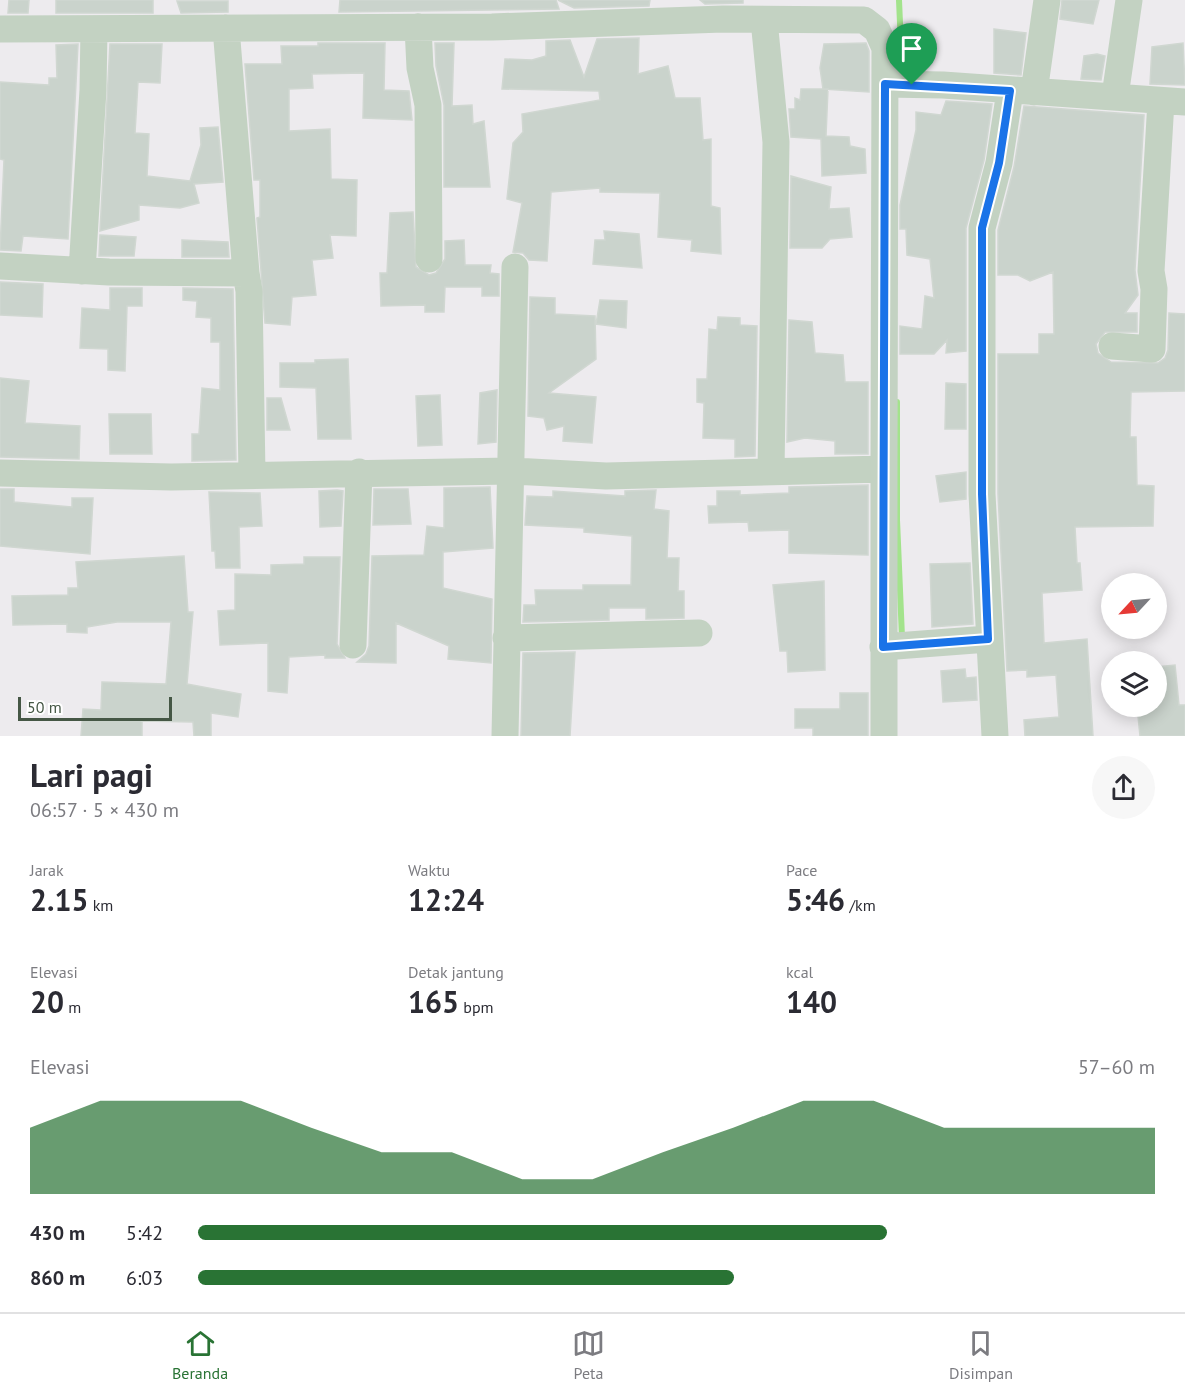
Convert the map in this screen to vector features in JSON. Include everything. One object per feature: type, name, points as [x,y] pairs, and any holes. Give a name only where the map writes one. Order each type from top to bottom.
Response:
[{"type":"street","points":[[995,736],[982,494],[982,228],[1047,0]]},
{"type":"street","points":[[1115,96],[1129,0]]},
{"type":"street","points":[[0,29],[418,27],[602,12],[764,20],[864,20],[877,30],[883,39],[885,84],[884,469],[887,647],[884,736]]},
{"type":"street","points":[[764,20],[776,142],[771,471]]},
{"type":"street","points":[[418,27],[420,68],[428,105],[429,259]]},
{"type":"street","points":[[82,270],[93,90],[94,28]]},
{"type":"street","points":[[226,28],[249,291],[252,475]]},
{"type":"street","points":[[885,84],[1173,101],[1150,271],[1154,289],[1152,349],[1112,346]]},
{"type":"street","points":[[0,266],[246,273]]},
{"type":"street","points":[[505,736],[506,638],[513,471],[515,267]]},
{"type":"street","points":[[0,473],[171,477],[513,471],[606,476],[884,469]]},
{"type":"street","points":[[354,645],[359,472]]},
{"type":"street","points":[[506,638],[699,633]]},
{"type":"street","points":[[887,647],[988,639]]},
{"type":"building","points":[[9,0],[29,0],[28,13],[8,13]]},
{"type":"building","points":[[56,0],[153,0],[153,13],[56,13]]},
{"type":"building","points":[[340,0],[556,0],[559,9],[339,12]]},
{"type":"building","points":[[558,0],[650,0],[649,6],[574,8]]},
{"type":"building","points":[[700,0],[743,0],[743,3],[705,4]]},
{"type":"building","points":[[1062,0],[1099,0],[1093,24],[1060,19]]},
{"type":"building","points":[[177,1],[228,1],[228,12],[181,13]]},
{"type":"building","points":[[994,29],[1026,33],[1021,75],[994,73]]},
{"type":"building","points":[[639,38],[638,74],[668,66],[675,98],[700,98],[703,140],[711,139],[711,206],[720,208],[721,254],[691,251],[692,240],[658,237],[660,193],[600,192],[600,188],[551,192],[547,261],[529,260],[523,253],[513,252],[522,203],[507,199],[513,143],[523,132],[522,114],[600,100],[599,91],[502,89],[505,59],[532,60],[546,56],[546,41],[570,40],[584,77],[597,39]]},
{"type":"building","points":[[318,43],[385,43],[384,90],[409,91],[412,120],[363,118],[364,73],[312,74],[313,88],[289,89],[289,131],[330,129],[331,179],[357,180],[356,236],[330,235],[333,258],[312,260],[316,295],[292,297],[290,325],[265,323],[257,218],[260,217],[260,180],[254,180],[245,64],[282,64],[281,46],[318,46]]},
{"type":"building","points":[[435,43],[454,43],[452,106],[472,105],[473,124],[484,121],[490,187],[444,187],[444,105],[436,66]]},
{"type":"building","points":[[866,43],[869,51],[869,92],[823,89],[820,68],[824,44]]},
{"type":"building","points":[[1183,43],[1185,85],[1150,84],[1152,47]]},
{"type":"building","points":[[78,44],[68,239],[23,236],[21,251],[0,250],[4,160],[0,159],[0,82],[49,85],[49,78],[57,78],[56,45]]},
{"type":"building","points":[[110,44],[162,44],[160,83],[138,82],[135,133],[149,134],[147,176],[190,181],[201,145],[200,128],[218,127],[223,182],[194,184],[199,203],[180,208],[139,205],[139,220],[100,231]]},
{"type":"building","points":[[1097,54],[1105,56],[1101,80],[1081,79],[1084,56]]},
{"type":"building","points":[[801,89],[828,89],[826,136],[849,137],[850,146],[865,149],[866,173],[822,176],[821,139],[791,137],[789,109],[795,109],[795,98],[800,100]]},
{"type":"building","points":[[946,101],[992,104],[984,160],[966,228],[966,351],[946,353],[947,340],[934,354],[900,354],[900,326],[922,329],[925,296],[934,298],[930,259],[907,255],[906,229],[900,229],[900,205],[916,130],[916,112],[941,115]]},
{"type":"building","points":[[1024,106],[1144,115],[1135,270],[1138,295],[1125,313],[1137,313],[1137,332],[1105,332],[1096,344],[1098,353],[1111,362],[1158,363],[1165,358],[1168,350],[1169,313],[1185,314],[1185,391],[1131,392],[1130,437],[1136,437],[1137,485],[1154,486],[1153,526],[1075,527],[1077,563],[1080,563],[1082,590],[1042,593],[1044,643],[1087,639],[1093,736],[1025,736],[1024,720],[1059,717],[1056,675],[1027,677],[1027,670],[1007,671],[998,494],[998,354],[1039,354],[1039,334],[1054,334],[1053,272],[1030,281],[1018,275],[998,275],[998,230],[1014,167]]},
{"type":"building","points":[[791,176],[831,187],[829,209],[849,208],[852,237],[830,239],[822,248],[790,248]]},
{"type":"building","points":[[413,212],[416,267],[429,275],[436,273],[445,259],[445,241],[464,240],[465,265],[491,265],[490,273],[499,274],[499,296],[482,296],[482,287],[445,287],[444,312],[425,312],[425,305],[381,306],[380,273],[387,273],[390,213]]},
{"type":"building","points":[[604,231],[639,234],[642,268],[593,264],[595,240],[605,240]]},
{"type":"building","points":[[100,235],[136,237],[134,256],[99,256]]},
{"type":"building","points":[[182,240],[228,242],[229,257],[182,257]]},
{"type":"building","points":[[0,282],[43,284],[42,317],[0,315]]},
{"type":"building","points":[[110,288],[142,288],[142,306],[127,306],[125,371],[108,370],[108,349],[80,348],[82,308],[110,310]]},
{"type":"building","points":[[183,288],[233,289],[236,460],[192,461],[192,434],[199,434],[202,388],[220,390],[220,342],[211,342],[211,318],[196,317],[197,301],[183,300]]},
{"type":"building","points":[[530,297],[555,298],[555,314],[595,316],[596,359],[549,393],[596,397],[592,443],[563,441],[564,426],[547,430],[544,418],[528,416]]},
{"type":"building","points":[[600,300],[627,301],[626,328],[596,324]]},
{"type":"building","points":[[718,317],[740,318],[740,325],[757,326],[755,456],[735,457],[735,439],[703,438],[704,403],[697,402],[697,379],[707,379],[709,329],[717,330]]},
{"type":"building","points":[[789,320],[812,322],[815,353],[843,355],[845,382],[868,382],[868,454],[835,454],[835,441],[805,438],[787,442]]},
{"type":"building","points":[[348,359],[351,439],[318,439],[316,388],[280,387],[280,363],[315,363],[315,360]]},
{"type":"building","points":[[0,378],[29,381],[25,423],[80,426],[79,459],[0,457]]},
{"type":"building","points":[[946,383],[966,384],[966,429],[945,429]]},
{"type":"building","points":[[497,390],[496,442],[478,444],[480,393]]},
{"type":"building","points":[[440,395],[442,445],[418,446],[416,396]]},
{"type":"building","points":[[267,398],[281,398],[290,430],[267,430]]},
{"type":"building","points":[[109,414],[151,414],[152,454],[110,454]]},
{"type":"building","points":[[966,472],[966,499],[940,502],[936,476]]},
{"type":"building","points":[[868,485],[868,555],[789,553],[789,530],[749,531],[748,522],[709,523],[708,506],[717,506],[717,491],[740,491],[740,495],[789,493],[789,487]]},
{"type":"building","points":[[490,487],[493,548],[443,552],[443,588],[492,599],[491,663],[448,659],[449,646],[396,623],[396,663],[357,662],[366,654],[369,646],[372,556],[424,555],[427,526],[444,528],[444,488]]},
{"type":"building","points":[[0,489],[14,489],[14,502],[72,507],[72,498],[93,498],[90,554],[0,546]]},
{"type":"building","points":[[374,489],[408,489],[411,524],[373,525]]},
{"type":"building","points":[[656,490],[654,509],[669,511],[667,558],[679,558],[678,591],[684,591],[684,618],[646,619],[646,608],[609,608],[609,620],[523,622],[524,605],[536,605],[535,590],[583,590],[583,585],[631,585],[632,536],[584,532],[584,528],[525,525],[527,496],[553,497],[553,491],[625,496],[625,491]]},
{"type":"building","points":[[319,491],[343,491],[341,526],[320,527]]},
{"type":"building","points":[[209,492],[260,493],[262,526],[239,527],[240,568],[216,568],[215,551],[212,551]]},
{"type":"building","points":[[184,556],[188,612],[193,612],[187,684],[241,694],[238,717],[211,713],[211,736],[194,736],[193,722],[142,721],[142,736],[81,736],[83,709],[101,710],[102,682],[166,684],[171,622],[117,622],[87,627],[87,633],[67,632],[67,624],[13,625],[12,596],[68,595],[68,588],[78,588],[76,562]]},
{"type":"building","points":[[304,557],[340,557],[337,644],[345,658],[325,658],[325,655],[289,657],[287,693],[268,691],[268,643],[220,645],[218,611],[235,610],[235,574],[271,575],[271,565],[304,564]]},
{"type":"building","points":[[970,563],[973,624],[932,627],[930,564]]},
{"type":"building","points":[[824,581],[825,670],[788,672],[787,651],[780,651],[773,585]]},
{"type":"building","points":[[575,652],[570,736],[521,736],[523,653]]},
{"type":"building","points":[[1175,665],[1179,705],[1185,705],[1185,736],[1140,736],[1138,717],[1167,717],[1167,666]]},
{"type":"building","points":[[965,669],[966,678],[976,677],[977,700],[943,702],[941,671]]},
{"type":"building","points":[[840,693],[868,693],[868,736],[813,736],[813,728],[795,728],[795,709],[840,709]]},
{"type":"waterway","points":[[897,70],[901,46],[899,0]]},
{"type":"waterway","points":[[897,402],[897,520],[902,637]]},
{"type":"route","points":[[885,84],[912,85],[943,85],[1010,91],[999,163],[982,228],[982,494],[988,639],[883,647],[885,84]]}]
